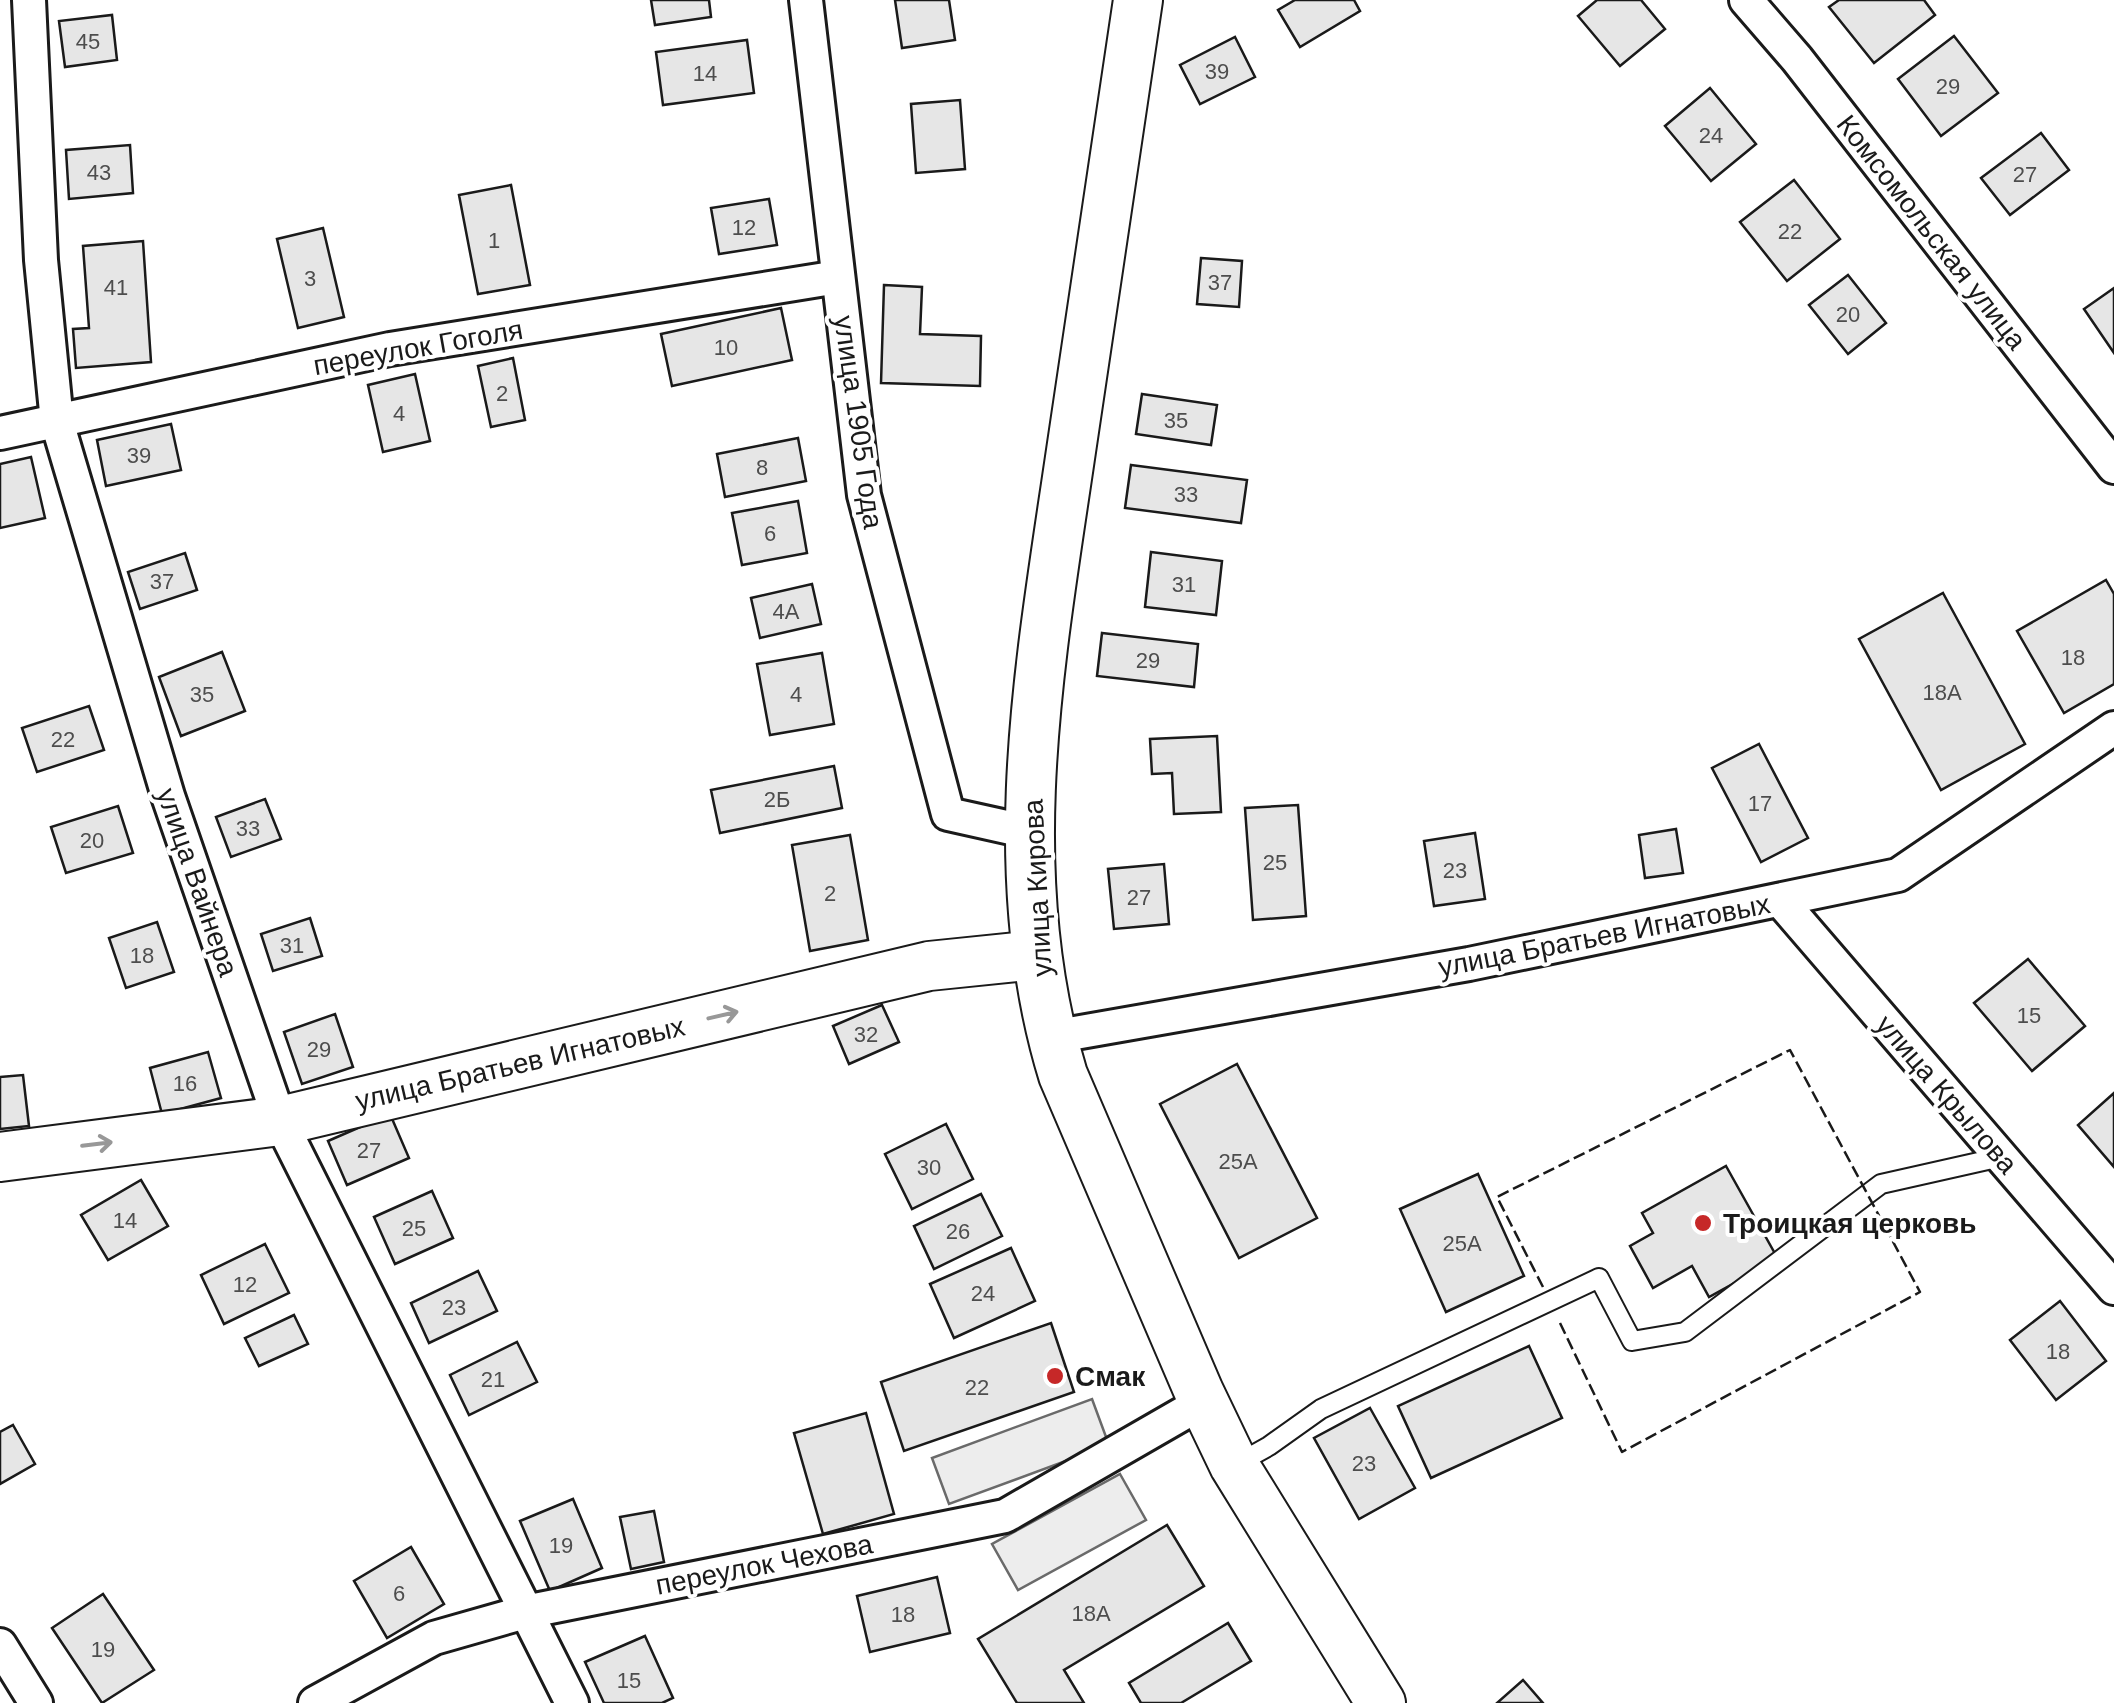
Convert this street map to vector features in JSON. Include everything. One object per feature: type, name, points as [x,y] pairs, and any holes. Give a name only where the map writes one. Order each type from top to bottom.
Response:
[{"type":"main road","name":"улица Кирова","points":[[1138,0],[1038,680],[1029,832],[1037,955],[1063,1075],[1203,1402],[1234,1465],[1382,1703]]},
{"type":"main road","name":"улица Братьев Игнатовых","points":[[0,1157],[280,1121],[929,966],[1037,955]]},
{"type":"street","name":"улица Вайнера","points":[[29,0],[41,260],[57,422],[168,796],[280,1121],[572,1703]]},
{"type":"street","name":"улица 1905 Года","points":[[806,0],[864,495],[948,814],[1029,832]]},
{"type":"street","name":"Комсомольская улица","points":[[1746,0],[1797,58],[2114,467]]},
{"type":"street","name":"переулок Гоголя","points":[[0,433],[390,348],[838,277]]},
{"type":"street","name":"улица Братьев Игнатовых","points":[[1052,1038],[1469,964],[1898,875],[2114,728]]},
{"type":"street","name":"улица Крылова","points":[[1780,900],[2114,1288]]},
{"type":"street","name":"переулок Чехова","points":[[315,1703],[434,1638],[525,1612],[1005,1516],[1203,1402]]},
{"type":"street","points":[[0,1644],[36,1703]]},
{"type":"lane","points":[[1234,1465],[1322,1410],[1598,1278],[1632,1341],[1686,1332],[1882,1184],[2001,1157]]},
{"type":"shaded area","points":[[1092,1399],[1109,1445],[949,1504],[932,1458]]},
{"type":"shaded area","points":[[1120,1474],[1146,1520],[1018,1590],[992,1544]]},
{"type":"building","points":[[651,0],[709,0],[711,17],[655,25]]},
{"type":"building","points":[[895,0],[949,0],[955,40],[902,48]]},
{"type":"building","points":[[1295,0],[1354,0],[1360,11],[1300,47],[1278,10]]},
{"type":"building","points":[[1597,0],[1641,0],[1665,29],[1620,66],[1578,16]]},
{"type":"building","points":[[1839,0],[1924,0],[1935,15],[1874,63],[1829,7]]},
{"type":"building","points":[[112,15],[117,60],[65,67],[59,21]]},
{"type":"building","points":[[1954,36],[1998,93],[1941,136],[1898,79]]},
{"type":"building","points":[[1235,37],[1255,77],[1200,104],[1180,65]]},
{"type":"building","points":[[747,40],[754,93],[663,105],[656,52]]},
{"type":"building","points":[[1710,88],[1756,144],[1711,181],[1665,126]]},
{"type":"building","points":[[960,100],[965,169],[916,173],[911,104]]},
{"type":"building","points":[[2041,133],[2069,170],[2010,215],[1981,178]]},
{"type":"building","points":[[130,145],[133,193],[69,199],[66,150]]},
{"type":"building","points":[[1794,180],[1840,239],[1787,281],[1740,222]]},
{"type":"building","points":[[511,185],[530,285],[478,294],[459,195]]},
{"type":"building","points":[[769,199],[777,245],[719,254],[711,208]]},
{"type":"building","points":[[323,228],[344,317],[298,328],[277,239]]},
{"type":"building","points":[[143,241],[151,362],[76,368],[73,329],[89,328],[83,246]]},
{"type":"building","points":[[1201,258],[1242,261],[1239,307],[1197,304]]},
{"type":"building","points":[[1848,275],[1886,323],[1848,354],[1809,305]]},
{"type":"building","points":[[884,285],[922,287],[920,334],[981,336],[980,386],[881,383]]},
{"type":"building","points":[[2114,288],[2114,353],[2084,309]]},
{"type":"building","points":[[781,308],[792,360],[672,386],[661,334]]},
{"type":"building","points":[[513,358],[525,420],[491,427],[478,366]]},
{"type":"building","points":[[415,374],[430,441],[383,452],[368,385]]},
{"type":"building","points":[[1142,394],[1217,405],[1211,445],[1136,434]]},
{"type":"building","points":[[171,424],[181,470],[106,486],[97,440]]},
{"type":"building","points":[[798,438],[806,481],[725,497],[717,454]]},
{"type":"building","points":[[31,457],[45,518],[0,528],[0,464]]},
{"type":"building","points":[[1131,465],[1247,480],[1241,523],[1125,508]]},
{"type":"building","points":[[798,501],[807,553],[742,565],[732,513]]},
{"type":"building","points":[[1151,552],[1222,561],[1216,615],[1145,607]]},
{"type":"building","points":[[185,553],[197,590],[140,609],[128,572]]},
{"type":"building","points":[[2106,580],[2114,594],[2114,684],[2064,713],[2017,631]]},
{"type":"building","points":[[812,584],[821,624],[760,638],[751,598]]},
{"type":"building","points":[[1943,593],[2025,744],[1941,790],[1859,639]]},
{"type":"building","points":[[1102,633],[1198,644],[1194,687],[1097,676]]},
{"type":"building","points":[[222,652],[245,711],[181,736],[159,677]]},
{"type":"building","points":[[822,653],[834,724],[770,735],[757,664]]},
{"type":"building","points":[[89,706],[104,750],[37,772],[22,728]]},
{"type":"building","points":[[1217,736],[1221,812],[1174,814],[1172,773],[1152,774],[1150,739]]},
{"type":"building","points":[[1759,744],[1808,838],[1761,862],[1712,768]]},
{"type":"building","points":[[834,766],[842,808],[720,833],[711,790]]},
{"type":"building","points":[[265,799],[281,839],[231,857],[216,817]]},
{"type":"building","points":[[1298,805],[1306,916],[1253,920],[1245,808]]},
{"type":"building","points":[[118,806],[133,853],[66,873],[51,827]]},
{"type":"building","points":[[1676,829],[1683,873],[1645,878],[1639,835]]},
{"type":"building","points":[[1475,833],[1485,899],[1434,906],[1424,841]]},
{"type":"building","points":[[850,835],[868,940],[810,951],[792,845]]},
{"type":"building","points":[[1164,864],[1169,924],[1114,929],[1108,869]]},
{"type":"building","points":[[310,918],[322,956],[273,971],[261,934]]},
{"type":"building","points":[[157,922],[174,972],[126,988],[109,938]]},
{"type":"building","points":[[2028,959],[2085,1026],[2032,1071],[1974,1003]]},
{"type":"building","points":[[882,1005],[899,1042],[849,1064],[833,1026]]},
{"type":"building","points":[[335,1014],[353,1067],[302,1084],[284,1032]]},
{"type":"building","points":[[208,1052],[221,1098],[162,1114],[150,1068]]},
{"type":"building","points":[[1237,1064],[1317,1218],[1239,1258],[1160,1104]]},
{"type":"building","points":[[23,1075],[29,1126],[0,1129],[0,1077]]},
{"type":"building","points":[[2114,1093],[2114,1167],[2078,1125]]},
{"type":"building","points":[[390,1114],[409,1158],[347,1185],[328,1141]]},
{"type":"building","points":[[946,1124],[973,1179],[912,1209],[885,1154]]},
{"type":"building","name":"Троицкая церковь","points":[[1726,1166],[1778,1259],[1709,1297],[1692,1266],[1653,1288],[1630,1246],[1653,1233],[1642,1213]]},
{"type":"building","points":[[1478,1174],[1524,1276],[1446,1312],[1400,1209]]},
{"type":"building","points":[[141,1180],[168,1226],[108,1260],[81,1215]]},
{"type":"building","points":[[432,1191],[453,1238],[395,1264],[374,1217]]},
{"type":"building","points":[[981,1194],[1002,1236],[934,1269],[914,1226]]},
{"type":"building","points":[[265,1244],[289,1293],[224,1324],[201,1275]]},
{"type":"building","points":[[1011,1248],[1035,1301],[954,1338],[930,1284]]},
{"type":"building","points":[[478,1271],[497,1311],[429,1343],[411,1303]]},
{"type":"building","points":[[2060,1301],[2106,1361],[2056,1400],[2010,1340]]},
{"type":"building","points":[[294,1315],[308,1344],[259,1366],[245,1338]]},
{"type":"building","points":[[1051,1323],[1074,1392],[904,1451],[881,1382]]},
{"type":"building","points":[[517,1342],[537,1382],[469,1415],[450,1375]]},
{"type":"building","points":[[1529,1346],[1562,1418],[1431,1478],[1398,1406]]},
{"type":"building","points":[[1370,1408],[1415,1488],[1359,1519],[1314,1438]]},
{"type":"building","points":[[866,1413],[894,1514],[823,1534],[794,1433]]},
{"type":"building","points":[[13,1425],[35,1464],[0,1484],[0,1432]]},
{"type":"building","points":[[573,1499],[602,1568],[550,1591],[520,1521]]},
{"type":"building","points":[[654,1511],[664,1562],[631,1569],[620,1517]]},
{"type":"building","points":[[1167,1525],[1204,1586],[1064,1670],[1084,1703],[1017,1703],[978,1639]]},
{"type":"building","points":[[411,1547],[444,1604],[387,1638],[354,1581]]},
{"type":"building","points":[[937,1577],[950,1633],[870,1652],[857,1596]]},
{"type":"building","points":[[103,1594],[154,1670],[102,1703],[52,1628]]},
{"type":"building","points":[[1228,1623],[1251,1661],[1181,1703],[1141,1703],[1129,1683]]},
{"type":"building","points":[[645,1636],[673,1698],[662,1703],[604,1703],[585,1662]]},
{"type":"building","points":[[1523,1680],[1543,1703],[1497,1703]]},
{"type":"fence","points":[[1543,1287],[1497,1197],[1790,1050],[1920,1292],[1622,1452],[1560,1323]]},
{"type":"place","name":"Троицкая церковь","points":[[1703,1223]]},
{"type":"place","name":"Смак","points":[[1055,1376]]}]
